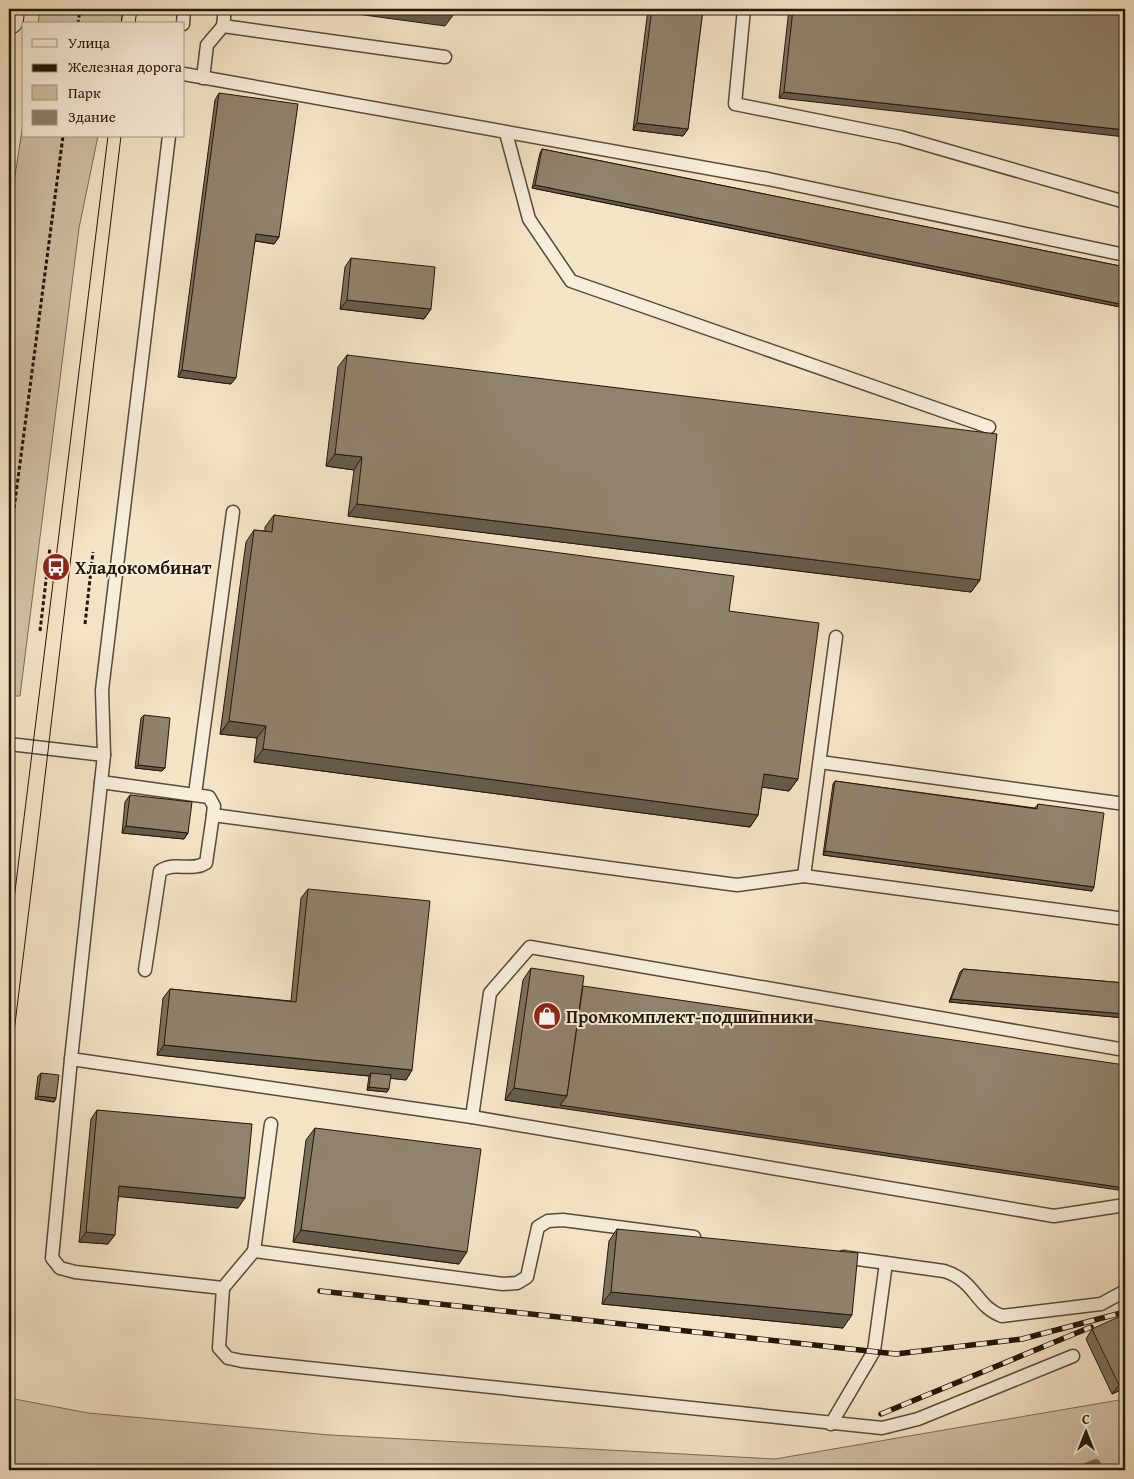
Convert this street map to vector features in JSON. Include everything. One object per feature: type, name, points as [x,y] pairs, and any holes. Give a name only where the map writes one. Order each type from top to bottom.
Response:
[{"type":"main road","points":[[9,20],[10,9]]},
{"type":"lane","points":[[183,22],[184,9]]},
{"type":"lane","points":[[203,78],[208,45],[223,26],[225,9]]},
{"type":"lane","points":[[744,9],[735,104],[900,137],[1125,202]]},
{"type":"lane","points":[[223,26],[446,57]]},
{"type":"lane","points":[[185,74],[768,179],[1125,255]]},
{"type":"lane","points":[[506,133],[529,219],[571,281],[989,427]]},
{"type":"lane","points":[[169,138],[102,690],[104,755],[71,1059],[52,1258],[60,1268],[75,1272],[223,1288]]},
{"type":"lane","points":[[195,794],[233,512]]},
{"type":"lane","points":[[804,876],[836,637]]},
{"type":"lane","points":[[9,744],[104,755]]},
{"type":"lane","points":[[820,762],[1125,804]]},
{"type":"lane","points":[[101,782],[195,794],[209,797],[214,806],[206,863],[200,867],[166,867],[160,872],[145,970]]},
{"type":"lane","points":[[213,815],[736,885],[804,876],[1125,919]]},
{"type":"lane","points":[[472,1117],[490,994],[530,947],[1125,1050]]},
{"type":"lane","points":[[71,1059],[472,1117],[1054,1216],[1125,1205]]},
{"type":"lane","points":[[271,1124],[254,1251],[223,1288],[219,1348],[228,1358],[882,1428],[900,1425],[1073,1356]]},
{"type":"lane","points":[[254,1251],[503,1284],[517,1283],[527,1277],[538,1227],[548,1221],[563,1220],[710,1239]]},
{"type":"lane","points":[[827,1255],[958,1275],[969,1284],[986,1307],[993,1313],[1002,1316],[1101,1304],[1125,1291]]},
{"type":"lane","points":[[831,1424],[874,1351],[886,1263]]},
{"type":"path","points":[[78,22],[80,9]]},
{"type":"path","points":[[9,547],[63,138]]},
{"type":"path","points":[[40,631],[50,547]]},
{"type":"path","points":[[85,624],[93,552]]},
{"type":"green space","points":[[40,9],[124,9],[121,22],[38,22]]},
{"type":"green space","points":[[22,130],[22,138],[98,138],[79,228],[20,696],[9,696],[9,215]]},
{"type":"green space","points":[[9,1398],[88,1413],[330,1435],[775,1459],[1125,1399],[1125,1470],[9,1470]]},
{"type":"building","points":[[416,9],[448,9],[454,14]]},
{"type":"building","points":[[652,9],[703,9],[688,129],[637,123]]},
{"type":"building","points":[[793,9],[1125,9],[1125,130],[784,92]]},
{"type":"building","points":[[219,93],[298,104],[279,237],[256,234],[236,378],[182,370]]},
{"type":"building","points":[[542,149],[1125,267],[1125,305],[535,185]]},
{"type":"building","points":[[351,258],[435,267],[431,309],[347,300]]},
{"type":"building","points":[[347,355],[997,434],[980,580],[357,504],[362,457],[335,454]]},
{"type":"building","points":[[274,515],[734,576],[729,611],[819,623],[798,779],[764,774],[758,815],[263,749],[266,726],[229,721],[254,530],[272,532]]},
{"type":"building","points":[[144,715],[170,718],[165,768],[138,765]]},
{"type":"building","points":[[835,781],[1037,809],[1038,804],[1104,813],[1094,887],[825,851]]},
{"type":"building","points":[[130,795],[192,802],[188,833],[126,826]]},
{"type":"building","points":[[308,889],[430,901],[412,1070],[164,1045],[170,989],[296,1002]]},
{"type":"building","points":[[531,968],[584,976],[567,1096],[514,1088]]},
{"type":"building","points":[[963,969],[1125,983],[1125,1014],[951,999]]},
{"type":"building","points":[[583,986],[1125,1065],[1125,1188],[560,1105],[567,1096]]},
{"type":"building","points":[[41,1073],[59,1075],[56,1098],[38,1096]]},
{"type":"building","points":[[371,1073],[391,1075],[389,1089],[369,1087]]},
{"type":"building","points":[[97,1110],[252,1124],[245,1198],[119,1186],[115,1235],[86,1232]]},
{"type":"building","points":[[315,1128],[481,1149],[467,1252],[301,1230]]},
{"type":"building","points":[[617,1229],[858,1253],[852,1315],[611,1292]]},
{"type":"building","points":[[1125,1314],[1125,1381],[1119,1385],[1092,1329]]},
{"type":"waterway","points":[[1078,1470],[1096,1463],[1100,1470]]},
{"type":"tram line","points":[[121,22],[123,9]]},
{"type":"tram line","points":[[135,22],[137,9]]},
{"type":"tram line","points":[[9,940],[108,138]]},
{"type":"tram line","points":[[9,1073],[121,138]]},
{"type":"railway","points":[[320,1291],[896,1354],[1022,1339],[1125,1312]]},
{"type":"railway","points":[[881,1414],[1091,1327]]},
{"type":"place","name":"Хладокомбинат","points":[[56,567]]},
{"type":"place","name":"Промкомплект-подшипники","points":[[547,1016]]}]
